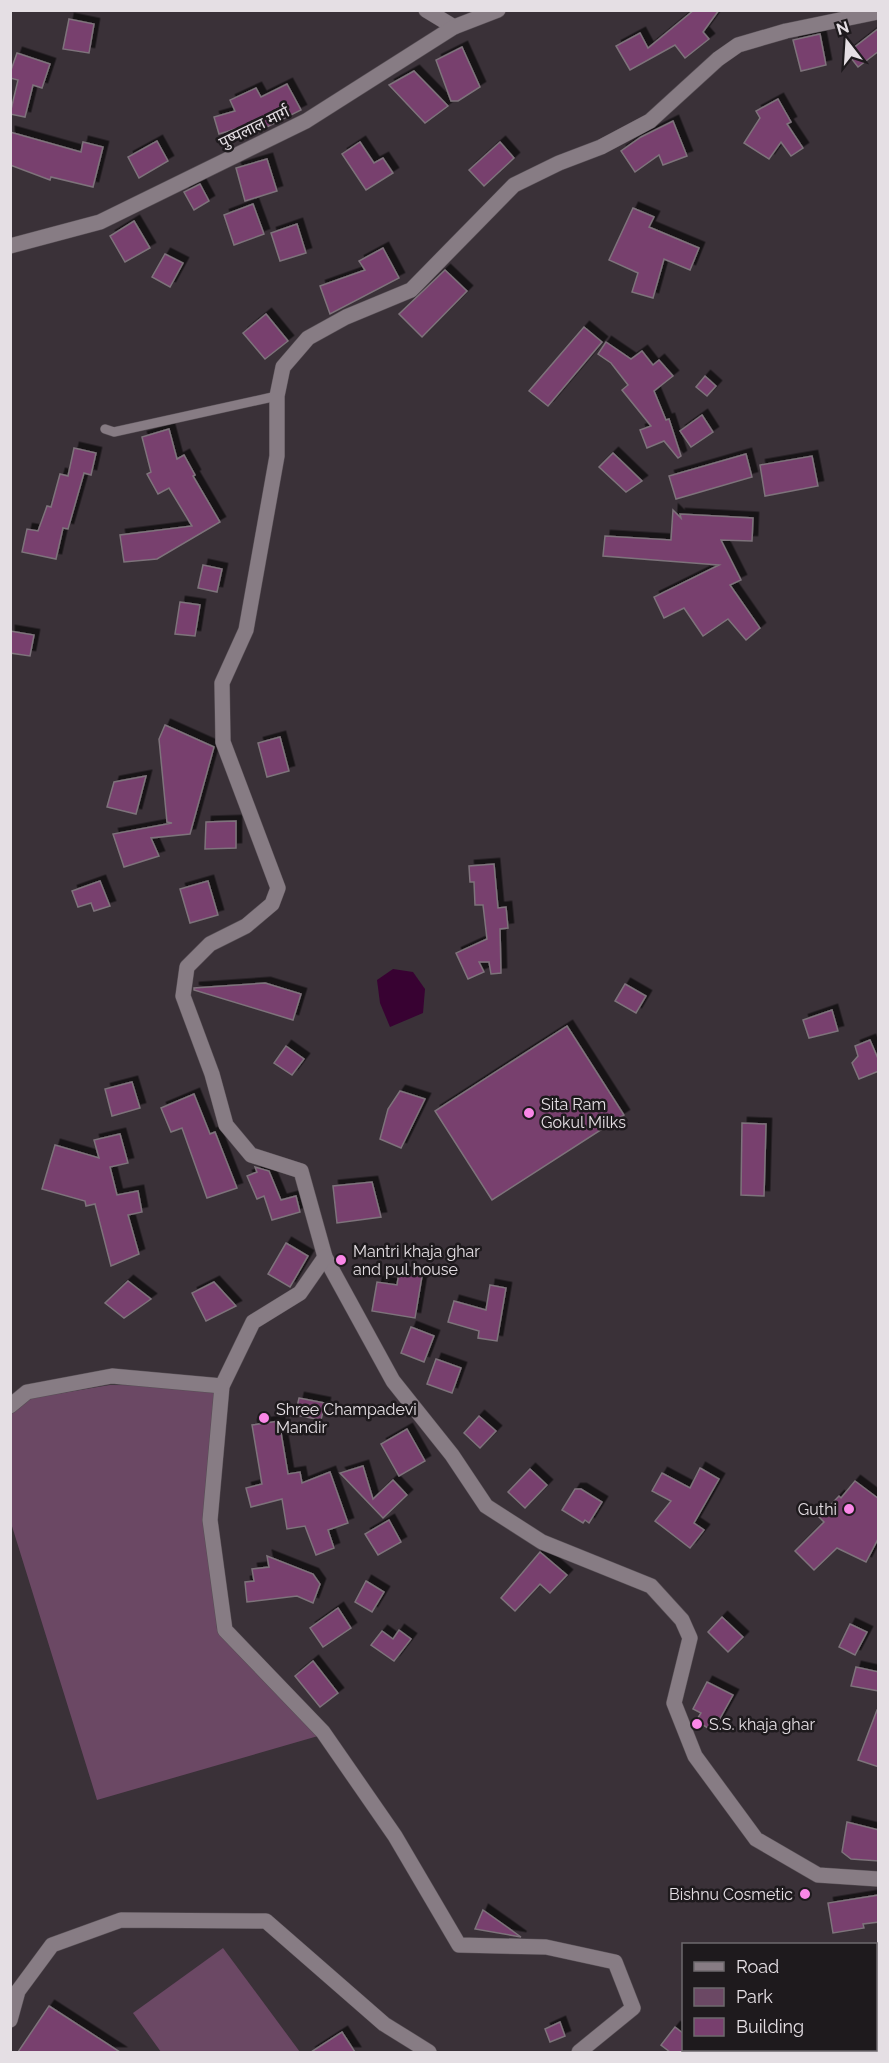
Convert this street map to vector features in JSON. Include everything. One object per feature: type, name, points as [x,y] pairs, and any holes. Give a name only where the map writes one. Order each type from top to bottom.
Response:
[{"type":"street","points":[[426,10],[454,27]]},
{"type":"street","name":"पुष्पलाल मार्ग","points":[[10,246],[100,222],[306,121],[454,27],[498,10]]},
{"type":"street","points":[[879,12],[798,28],[738,45],[718,59],[650,121],[601,147],[559,163],[514,185],[411,290],[346,316],[308,338],[283,367],[277,396],[277,456],[246,630],[222,683],[223,742],[278,888],[272,904],[246,926],[210,944],[187,967],[183,996],[213,1074],[226,1125],[251,1155],[301,1171],[325,1257],[393,1381],[452,1455],[486,1506],[542,1542],[651,1586],[682,1620],[690,1638],[674,1703],[695,1756],[756,1839],[818,1875],[879,1879]]},
{"type":"street","points":[[325,1257],[300,1293],[253,1322],[222,1386],[210,1520],[225,1630],[323,1732],[395,1836],[459,1945],[546,1947],[615,1962],[633,2008],[579,2052]]},
{"type":"street","points":[[10,1406],[27,1392],[112,1376],[222,1386]]},
{"type":"street","points":[[10,2020],[18,1991],[52,1945],[121,1920],[266,1921],[384,2024],[429,2052]]},
{"type":"lane","points":[[105,429],[114,432],[277,396]]},
{"type":"green space","points":[[110,1385],[222,1386],[210,1520],[217,1629],[318,1736],[97,1800],[11,1523],[10,1412],[32,1398]]},
{"type":"green space","points":[[223,1948],[300,2052],[161,2052],[133,2013]]},
{"type":"shaded area","points":[[393,969],[413,972],[425,989],[423,1013],[390,1027],[380,1003],[377,980]]},
{"type":"building","points":[[694,10],[719,10],[703,32],[709,39],[685,58],[675,45],[630,70],[616,46],[640,33],[648,48]]},
{"type":"building","points":[[69,19],[94,24],[89,53],[63,49]]},
{"type":"building","points":[[879,28],[879,51],[858,67],[847,53]]},
{"type":"building","points":[[820,34],[826,65],[801,71],[793,40]]},
{"type":"building","points":[[462,47],[480,87],[458,101],[451,101],[436,60]]},
{"type":"building","points":[[17,53],[50,64],[42,88],[33,85],[25,117],[10,114],[18,80],[10,78],[10,73]]},
{"type":"building","points":[[414,71],[448,106],[425,123],[389,85]]},
{"type":"building","points":[[287,84],[301,110],[247,137],[242,127],[219,134],[214,117],[235,111],[230,100],[256,88],[261,97]]},
{"type":"building","points":[[778,99],[791,122],[787,124],[803,148],[791,156],[781,142],[769,159],[744,143],[760,118],[756,111]]},
{"type":"building","points":[[673,121],[687,156],[663,165],[659,155],[635,172],[621,151],[641,137]]},
{"type":"building","points":[[10,132],[81,152],[83,142],[103,147],[93,187],[51,177],[50,180],[10,165]]},
{"type":"building","points":[[157,141],[168,161],[139,178],[128,157]]},
{"type":"building","points":[[360,142],[374,163],[383,158],[393,173],[366,190],[342,154]]},
{"type":"building","points":[[500,142],[514,158],[484,186],[469,170]]},
{"type":"building","points":[[267,159],[277,191],[245,201],[236,168]]},
{"type":"building","points":[[200,184],[209,201],[194,210],[184,192]]},
{"type":"building","points":[[253,204],[264,234],[234,245],[224,215]]},
{"type":"building","points":[[633,208],[654,217],[649,227],[699,248],[690,270],[664,259],[653,298],[632,292],[638,273],[609,260]]},
{"type":"building","points":[[134,221],[150,248],[125,262],[110,236]]},
{"type":"building","points":[[297,224],[306,253],[280,261],[271,233]]},
{"type":"building","points":[[383,248],[399,278],[330,314],[320,286],[365,270],[359,261]]},
{"type":"building","points":[[165,254],[183,263],[170,287],[152,277]]},
{"type":"building","points":[[445,270],[467,291],[422,337],[399,314]]},
{"type":"building","points":[[266,314],[288,341],[265,359],[243,333]]},
{"type":"building","points":[[584,327],[602,342],[548,406],[529,391]]},
{"type":"building","points":[[606,342],[631,359],[642,351],[653,365],[659,360],[673,376],[654,391],[666,420],[669,419],[681,456],[678,458],[664,441],[647,448],[640,430],[651,426],[622,390],[628,385],[611,363],[598,354]]},
{"type":"building","points":[[705,376],[716,386],[707,396],[696,387]]},
{"type":"building","points":[[702,415],[713,432],[691,447],[680,431]]},
{"type":"building","points":[[169,429],[177,459],[184,455],[195,475],[193,476],[220,522],[157,559],[124,562],[120,535],[192,526],[169,488],[158,494],[147,474],[151,472],[142,437]]},
{"type":"building","points":[[74,448],[96,453],[91,475],[84,473],[68,529],[63,528],[56,559],[22,552],[27,529],[38,531],[47,506],[51,507],[60,474],[68,476]]},
{"type":"building","points":[[613,453],[642,481],[626,492],[599,467]]},
{"type":"building","points":[[746,454],[752,477],[676,499],[669,476]]},
{"type":"building","points":[[812,456],[818,486],[765,496],[760,465]]},
{"type":"building","points":[[673,510],[681,518],[680,514],[753,518],[752,541],[721,540],[741,580],[730,585],[760,628],[746,640],[728,619],[703,636],[684,608],[664,618],[654,597],[719,565],[603,556],[605,536],[671,540]]},
{"type":"building","points":[[203,565],[222,569],[217,592],[198,588]]},
{"type":"building","points":[[180,602],[200,605],[195,636],[175,634]]},
{"type":"building","points":[[10,631],[34,635],[30,656],[10,653]]},
{"type":"building","points":[[165,725],[214,747],[190,834],[151,838],[159,856],[124,867],[113,834],[172,823],[167,822],[159,739]]},
{"type":"building","points":[[280,737],[289,771],[267,777],[258,743]]},
{"type":"building","points":[[146,776],[136,814],[107,807],[114,782]]},
{"type":"building","points":[[236,821],[236,848],[205,849],[206,822]]},
{"type":"building","points":[[494,864],[498,908],[506,907],[508,928],[500,929],[501,973],[491,974],[489,962],[479,962],[484,972],[468,979],[456,953],[487,939],[483,905],[475,905],[474,882],[470,882],[469,866]]},
{"type":"building","points":[[100,881],[110,906],[94,911],[91,903],[78,907],[72,891]]},
{"type":"building","points":[[208,881],[218,915],[190,923],[180,889]]},
{"type":"building","points":[[265,983],[301,994],[293,1020],[194,990],[194,988]]},
{"type":"building","points":[[625,984],[646,996],[636,1013],[615,1001]]},
{"type":"building","points":[[832,1010],[838,1031],[809,1038],[803,1020]]},
{"type":"building","name":"Sita Ram Gokul Milks","points":[[567,1026],[624,1115],[492,1200],[435,1111]]},
{"type":"building","points":[[870,1040],[879,1061],[879,1071],[859,1079],[852,1063],[858,1056],[855,1046]]},
{"type":"building","points":[[286,1046],[304,1059],[292,1075],[274,1063]]},
{"type":"building","points":[[132,1082],[140,1108],[112,1116],[105,1089]]},
{"type":"building","points":[[400,1091],[425,1099],[401,1148],[380,1139],[388,1109]]},
{"type":"building","points":[[194,1094],[210,1134],[215,1132],[237,1188],[207,1198],[182,1128],[171,1132],[161,1108]]},
{"type":"building","points":[[742,1123],[766,1124],[764,1196],[741,1195]]},
{"type":"building","points":[[120,1134],[128,1163],[110,1167],[117,1195],[138,1191],[142,1212],[128,1215],[139,1254],[111,1266],[95,1204],[86,1206],[85,1201],[42,1189],[55,1145],[99,1158],[94,1140]]},
{"type":"building","points":[[255,1167],[269,1171],[281,1200],[296,1196],[300,1212],[272,1220],[264,1196],[257,1199],[247,1176],[257,1172]]},
{"type":"building","points":[[372,1182],[381,1217],[337,1223],[333,1186]]},
{"type":"building","points":[[286,1243],[308,1256],[290,1287],[268,1274]]},
{"type":"building","points":[[399,1272],[422,1276],[415,1318],[372,1311],[377,1282],[397,1285]]},
{"type":"building","points":[[128,1281],[151,1299],[124,1318],[105,1303]]},
{"type":"building","points":[[214,1282],[236,1306],[206,1321],[192,1293]]},
{"type":"building","points":[[490,1285],[506,1288],[497,1341],[478,1338],[479,1331],[448,1322],[454,1301],[486,1310]]},
{"type":"building","points":[[411,1327],[434,1336],[424,1362],[401,1353]]},
{"type":"building","points":[[436,1359],[461,1368],[452,1393],[427,1384]]},
{"type":"building","points":[[299,1398],[325,1403],[321,1420],[295,1415]]},
{"type":"building","points":[[479,1416],[496,1431],[480,1448],[464,1433]]},
{"type":"building","points":[[279,1421],[288,1474],[300,1472],[302,1483],[330,1472],[348,1523],[328,1530],[334,1548],[316,1555],[305,1526],[287,1529],[282,1499],[251,1507],[246,1488],[262,1484],[252,1425]]},
{"type":"building","points":[[407,1429],[425,1461],[399,1476],[381,1444]]},
{"type":"building","points":[[363,1466],[373,1499],[393,1480],[407,1495],[383,1518],[340,1473]]},
{"type":"building","points":[[700,1468],[719,1479],[694,1523],[704,1530],[690,1548],[655,1521],[671,1501],[652,1491],[662,1473],[690,1488]]},
{"type":"building","points":[[530,1469],[547,1485],[525,1508],[508,1492]]},
{"type":"building","points":[[855,1481],[879,1499],[879,1537],[866,1562],[837,1548],[814,1570],[795,1551],[824,1522],[819,1517],[839,1496],[841,1498]]},
{"type":"building","points":[[575,1489],[581,1489],[602,1502],[589,1523],[585,1520],[583,1523],[562,1510]]},
{"type":"building","points":[[389,1520],[401,1542],[378,1555],[365,1534]]},
{"type":"building","points":[[540,1552],[567,1575],[550,1593],[540,1584],[515,1611],[501,1598]]},
{"type":"building","points":[[267,1556],[313,1574],[320,1584],[313,1603],[297,1596],[247,1602],[245,1582],[254,1581],[252,1569],[269,1567]]},
{"type":"building","points":[[366,1581],[384,1592],[372,1612],[355,1602]]},
{"type":"building","points":[[338,1608],[351,1628],[323,1647],[310,1628]]},
{"type":"building","points":[[722,1617],[743,1637],[728,1652],[708,1632]]},
{"type":"building","points":[[850,1624],[867,1632],[855,1655],[839,1647]]},
{"type":"building","points":[[399,1630],[411,1639],[394,1661],[371,1645],[382,1631],[393,1639]]},
{"type":"building","points":[[313,1661],[338,1693],[320,1707],[295,1676]]},
{"type":"building","points":[[856,1667],[879,1672],[879,1691],[851,1686]]},
{"type":"building","points":[[707,1682],[733,1695],[713,1731],[696,1721],[701,1713],[693,1709]]},
{"type":"building","points":[[877,1710],[879,1710],[879,1767],[858,1760]]},
{"type":"building","points":[[847,1822],[879,1830],[879,1861],[851,1859],[842,1852]]},
{"type":"building","points":[[879,1895],[879,1922],[863,1924],[864,1928],[833,1933],[828,1903]]},
{"type":"building","points":[[483,1910],[521,1937],[475,1929]]},
{"type":"building","points":[[49,2006],[120,2052],[18,2052]]},
{"type":"building","points":[[560,2022],[565,2036],[550,2042],[545,2029]]},
{"type":"building","points":[[675,2027],[682,2032],[682,2051],[684,2052],[670,2052],[661,2045]]},
{"type":"building","points":[[342,2032],[355,2052],[311,2052]]},
{"type":"place","name":"Sita Ram Gokul Milks","points":[[529,1113]]},
{"type":"place","name":"Mantri khaja ghar and pul house","points":[[341,1260]]},
{"type":"place","name":"Shree Champadevi Mandir","points":[[264,1418]]},
{"type":"place","name":"Guthi","points":[[849,1509]]},
{"type":"place","name":"S.S. khaja ghar","points":[[697,1724]]},
{"type":"place","name":"Bishnu Cosmetic","points":[[805,1894]]}]
